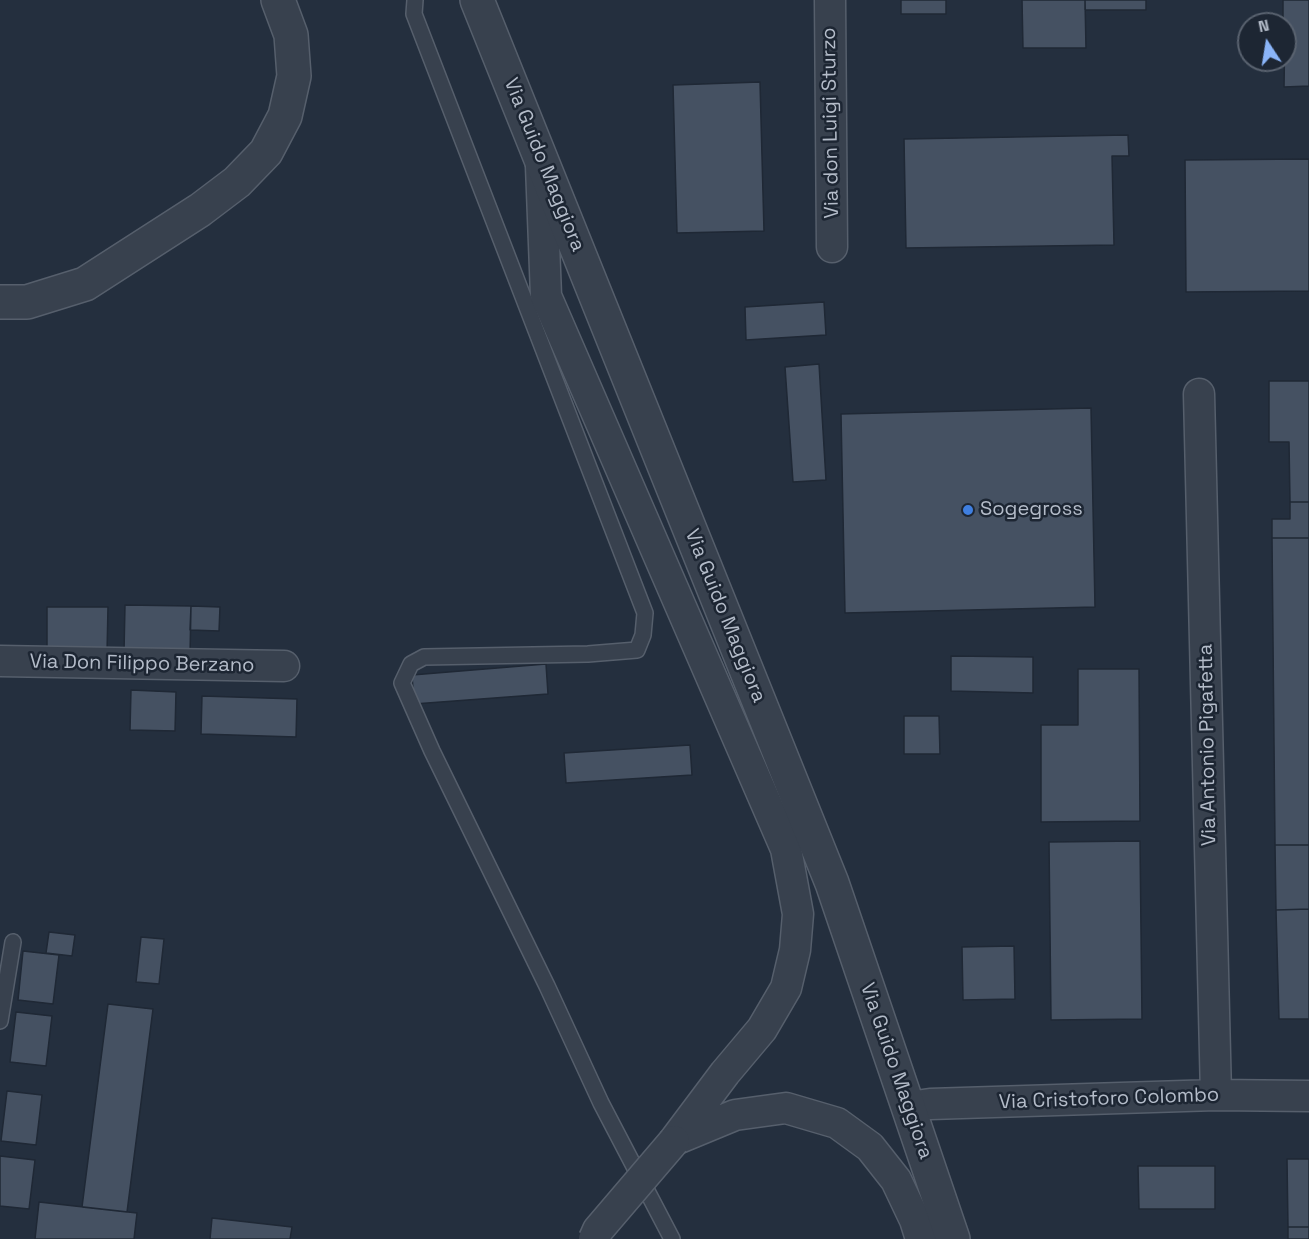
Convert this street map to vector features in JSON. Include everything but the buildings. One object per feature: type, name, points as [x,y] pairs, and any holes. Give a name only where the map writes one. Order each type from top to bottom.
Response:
[{"type":"street","points":[[0,302],[27,302],[85,284],[200,210],[237,182],[266,152],[285,116],[294,76],[291,35],[278,0]]},
{"type":"street","name":"Via Guido Maggiora","points":[[477,0],[832,883],[953,1239]]},
{"type":"street","name":"Via don Luigi Sturzo","points":[[830,0],[832,247]]},
{"type":"street","points":[[540,157],[546,296],[786,849],[798,914],[795,950],[786,988],[762,1029],[725,1073],[674,1141],[598,1230],[594,1239]]},
{"type":"street","name":"Via Antonio Pigafetta","points":[[1199,394],[1216,1095]]},
{"type":"street","name":"Via Don Filippo Berzano","points":[[0,661],[284,666]]},
{"type":"street","name":"Via Cristoforo Colombo","points":[[909,1107],[930,1104],[1216,1095],[1309,1096]]},
{"type":"street","points":[[674,1141],[735,1115],[786,1108],[837,1123],[870,1147],[896,1180],[915,1220],[921,1239]]},
{"type":"lane","points":[[416,0],[414,14],[645,613],[643,635],[637,650],[588,654],[424,657],[411,664],[402,683],[432,751],[547,986],[601,1103],[672,1239]]},
{"type":"lane","points":[[0,1021],[13,942]]},
{"type":"place","name":"Sogegross","points":[[968,510]]}]
